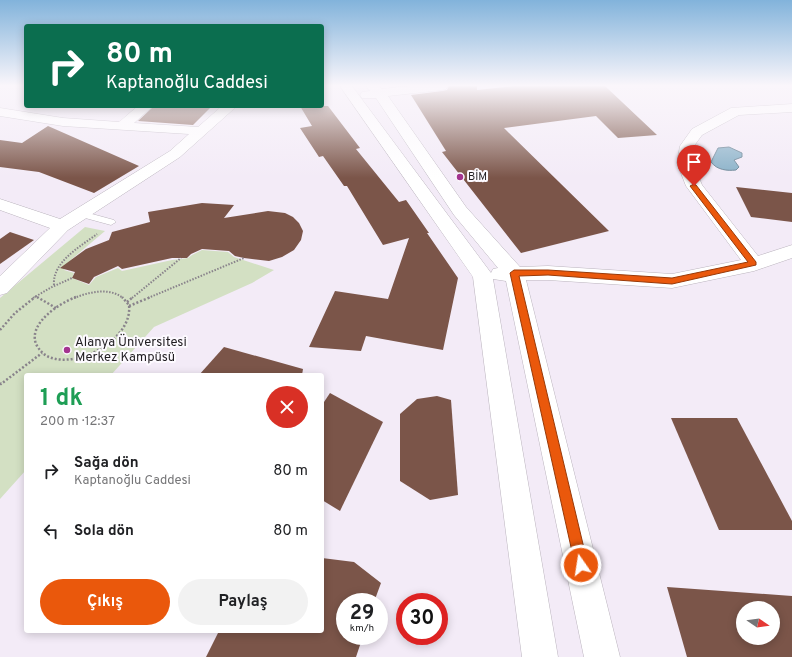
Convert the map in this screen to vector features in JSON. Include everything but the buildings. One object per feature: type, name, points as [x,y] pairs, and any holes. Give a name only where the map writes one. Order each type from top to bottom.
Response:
[{"type":"street","points":[[29,117],[63,122],[201,131]]},
{"type":"street","points":[[122,126],[133,117]]},
{"type":"street","points":[[0,288],[62,226],[175,154],[218,117]]},
{"type":"street","points":[[380,117],[483,276],[540,657]]},
{"type":"street","points":[[384,117],[460,211],[514,273],[602,657]]},
{"type":"street","points":[[725,117],[697,132],[687,146],[685,164],[694,186],[754,264]]},
{"type":"street","points":[[0,204],[62,226]]},
{"type":"street","points":[[483,276],[548,272],[672,281],[754,264],[792,251]]},
{"type":"lane","points":[[81,214],[111,222]]},
{"type":"path","points":[[54,285],[53,276],[59,265],[111,222]]},
{"type":"path","points":[[127,302],[181,258]]},
{"type":"path","points":[[129,306],[244,258]]},
{"type":"path","points":[[0,330],[35,296],[54,285],[72,278]]},
{"type":"path","points":[[94,292],[107,292],[118,295],[127,302],[129,306],[129,320],[122,331],[110,342],[95,352],[77,358],[60,359],[46,356],[37,349],[35,339],[37,329],[44,318],[56,308],[80,295],[94,292]]},
{"type":"path","points":[[35,296],[56,308]]},
{"type":"path","points":[[0,383],[1,384],[42,353]]},
{"type":"green space","points":[[85,227],[105,231],[72,259],[64,270],[74,273],[72,278],[89,285],[96,277],[118,268],[122,271],[188,258],[202,250],[228,252],[234,257],[274,270],[252,283],[154,327],[113,373],[24,373],[24,472],[0,499],[0,298]]},
{"type":"water","points":[[729,147],[742,153],[742,157],[734,160],[739,167],[736,170],[729,170],[713,165],[711,162],[718,148]]},
{"type":"place","name":"BİM","points":[[460,177]]},
{"type":"place","name":"Alanya Üniversitesi Merkez Kampüsü","points":[[67,350]]},
{"type":"route","points":[[581,565],[514,273],[548,272],[672,281],[754,264],[694,186]]}]
